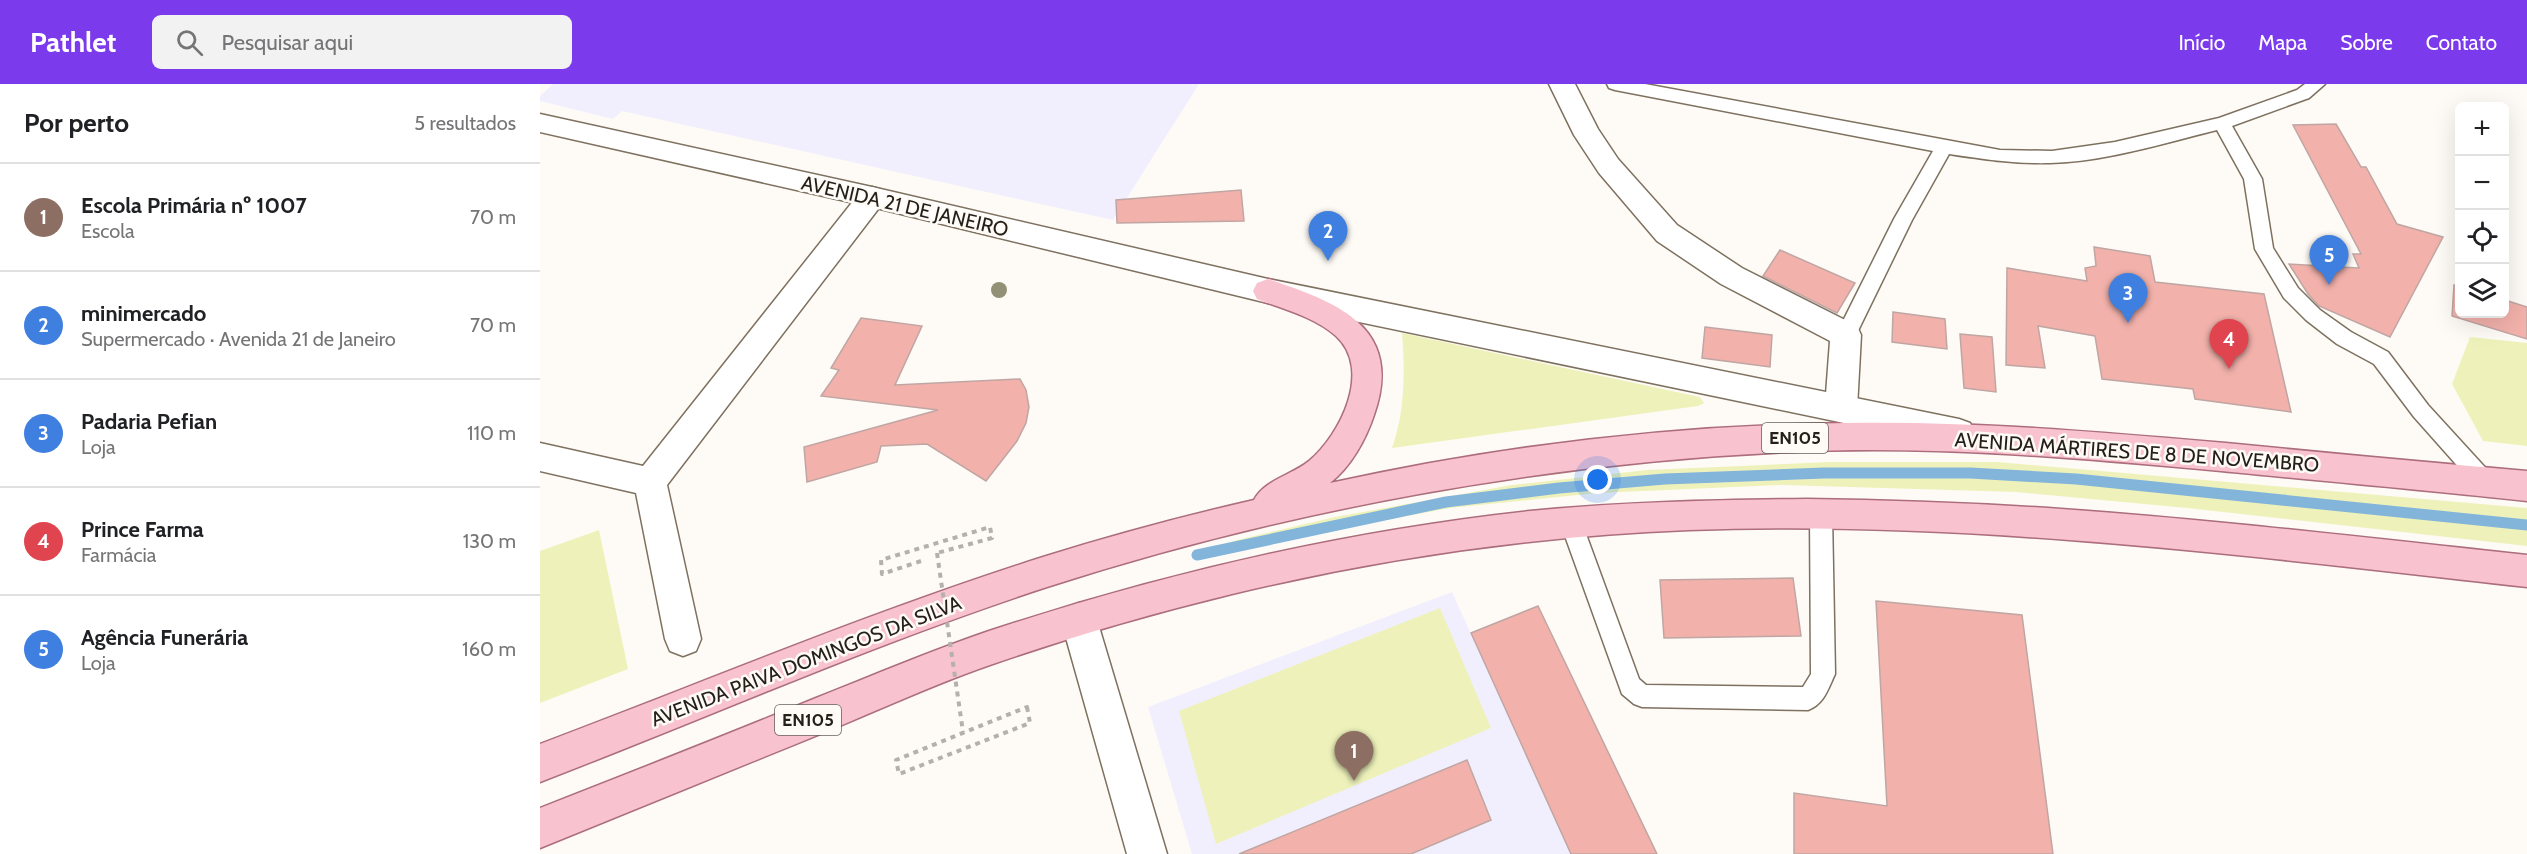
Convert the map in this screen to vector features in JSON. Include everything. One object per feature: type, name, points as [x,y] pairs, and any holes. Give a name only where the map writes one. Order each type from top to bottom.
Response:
[{"type":"main road","points":[[1562,84],[1578,121],[1602,159],[1620,183],[1666,232],[1738,280],[1846,335],[1841,408]]},
{"type":"main road","name":"AVENIDA 21 DE JANEIRO","points":[[540,123],[872,197],[1268,291],[1984,438]]},
{"type":"main road","points":[[683,639],[650,482],[872,197]]},
{"type":"main road","points":[[1243,516],[1321,471],[1339,449],[1359,414],[1369,369],[1362,349],[1349,330],[1321,311],[1268,291]]},
{"type":"main road","name":"AVENIDA MÁRTIRES DE 8 DE NOVEMBRO","points":[[1074,563],[1243,516],[1337,495],[1405,483],[1612,452],[1796,438],[1984,438],[2128,448],[2527,486]]},
{"type":"main road","points":[[540,457],[650,482]]},
{"type":"main road","name":"EN105","points":[[540,828],[920,675],[983,651],[1079,620],[1274,569],[1450,536],[1571,522],[1821,514],[2016,521],[2134,530],[2527,571]]},
{"type":"main road","name":"AVENIDA PAIVA DOMINGOS DA SILVA","points":[[540,763],[906,621],[1074,563]]},
{"type":"main road","points":[[1079,620],[1147,854]]},
{"type":"lane","points":[[1616,84],[1944,147],[2000,156],[2052,157],[2115,148],[2222,123],[2303,94],[2318,84]]},
{"type":"lane","points":[[2222,123],[2253,179],[2264,249],[2291,293],[2313,315],[2336,332],[2381,358],[2421,411],[2485,482]]},
{"type":"lane","points":[[1846,335],[1903,219],[1944,147]]},
{"type":"lane","points":[[1571,522],[1630,686],[1642,696],[1808,699],[1816,690],[1823,674],[1821,514]]},
{"type":"path","points":[[921,561],[882,574],[881,560],[990,527],[992,538],[937,554],[963,732]]},
{"type":"path","points":[[1027,707],[1030,723],[899,774],[896,760],[963,732],[1027,707]]},
{"type":"shaded area","points":[[553,84],[1199,84],[1113,220],[622,111],[613,119],[540,101],[540,96]]},
{"type":"shaded area","points":[[1452,592],[1571,854],[1192,854],[1148,707]]},
{"type":"green space","points":[[1402,333],[1700,397],[1704,403],[1698,406],[1392,448],[1403,392]]},
{"type":"green space","points":[[2470,337],[2527,343],[2527,446],[2483,441],[2452,384]]},
{"type":"green space","points":[[1830,462],[1997,462],[2527,508],[2527,546],[2187,508],[2016,492],[1782,485],[1597,493],[1450,508],[1197,555],[1237,540],[1335,517],[1512,485],[1647,470]]},
{"type":"green space","points":[[599,530],[628,669],[540,703],[540,551]]},
{"type":"green space","points":[[1440,608],[1491,728],[1216,844],[1179,711]]},
{"type":"building","points":[[2336,124],[2361,167],[2366,167],[2397,224],[2443,237],[2390,337],[2319,306],[2308,294],[2289,264],[2359,268],[2353,254],[2361,254],[2293,125]]},
{"type":"building","points":[[1241,190],[1244,221],[1117,223],[1116,200]]},
{"type":"building","points":[[2094,247],[2150,256],[2155,282],[2264,294],[2291,412],[2195,399],[2193,389],[2102,379],[2095,336],[2038,326],[2045,368],[2006,365],[2007,268],[2087,281],[2085,268],[2096,266]]},
{"type":"building","points":[[1780,250],[1855,283],[1837,313],[1763,276]]},
{"type":"building","points":[[2454,285],[2455,317],[2452,316]]},
{"type":"building","points":[[2509,301],[2527,307],[2527,339],[2459,318],[2509,318]]},
{"type":"building","points":[[1893,312],[1945,319],[1947,349],[1892,342]]},
{"type":"building","points":[[861,318],[922,326],[895,385],[1020,379],[1026,390],[1029,407],[1026,423],[1017,441],[986,481],[927,444],[881,446],[877,462],[807,482],[804,447],[938,410],[821,396],[839,370],[831,368]]},
{"type":"building","points":[[1705,327],[1772,335],[1770,367],[1702,358]]},
{"type":"building","points":[[1960,334],[1992,337],[1996,392],[1964,388]]},
{"type":"building","points":[[1793,578],[1801,636],[1664,638],[1660,580]]},
{"type":"building","points":[[1876,601],[2022,615],[2053,854],[1794,854],[1794,793],[1887,806]]},
{"type":"building","points":[[1538,606],[1657,854],[1571,854],[1471,633]]},
{"type":"building","points":[[1467,760],[1491,820],[1411,854],[1239,854]]},
{"type":"waterway","points":[[1197,555],[1446,502],[1559,488],[1665,479],[1824,473],[1970,473],[2076,479],[2527,525]]},
{"type":"place","name":"minimercado","points":[[1328,261]]},
{"type":"place","name":"Agência Funerária","points":[[2329,285]]},
{"type":"place","name":"Padaria Pefian","points":[[2128,323]]},
{"type":"place","name":"Prince Farma","points":[[2229,369]]},
{"type":"place","name":"Escola Primária nº 1007","points":[[1354,781]]}]
